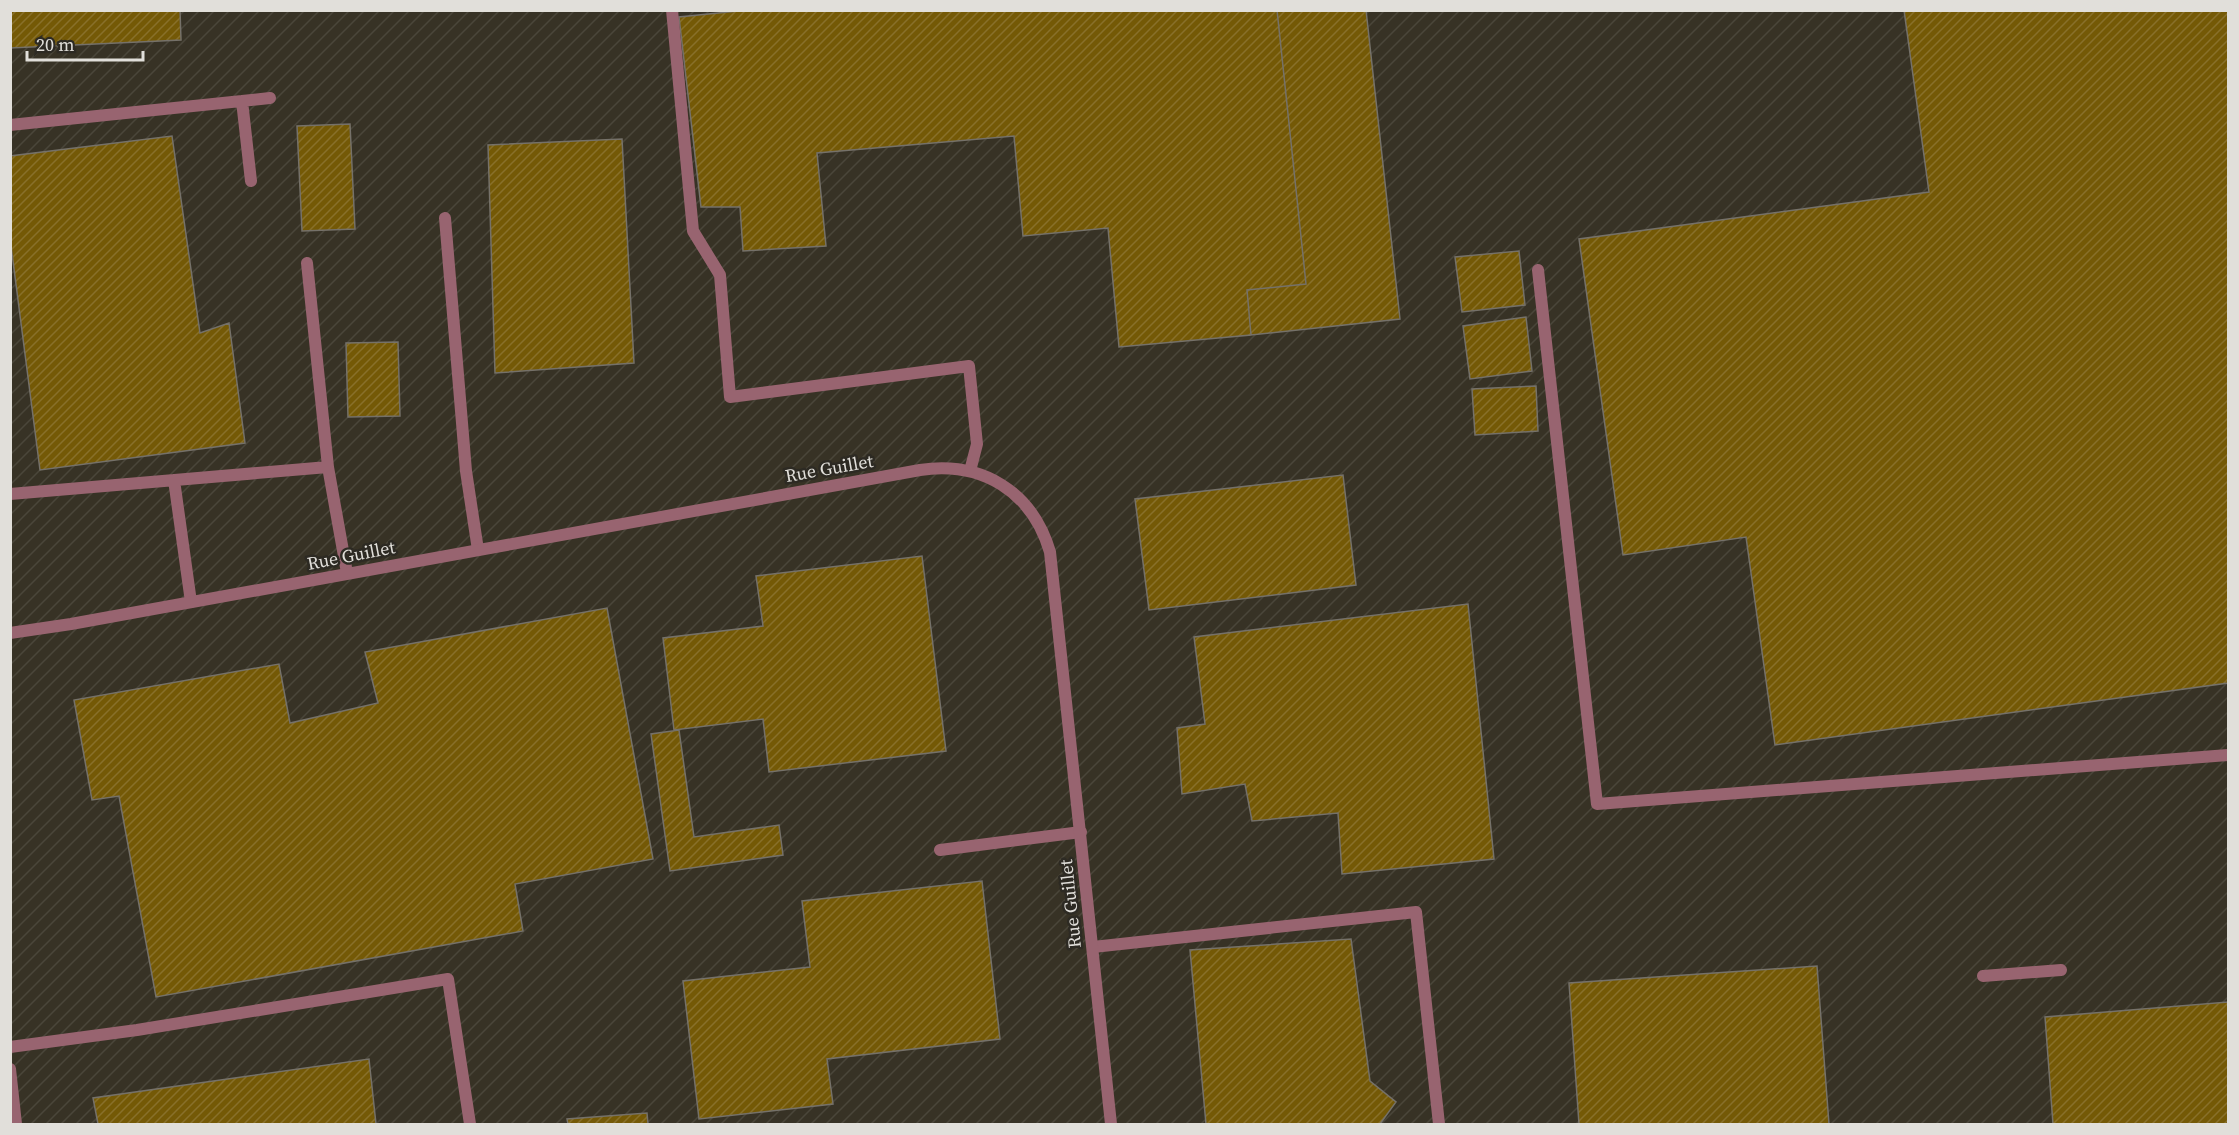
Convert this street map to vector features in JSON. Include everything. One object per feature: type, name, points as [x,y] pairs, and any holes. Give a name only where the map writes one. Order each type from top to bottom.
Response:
[{"type":"street","points":[[672,10],[693,231],[720,275],[730,397],[969,366],[977,444],[970,471]]},
{"type":"street","points":[[10,125],[270,98]]},
{"type":"street","points":[[242,101],[251,181]]},
{"type":"street","points":[[445,218],[470,504],[478,550]]},
{"type":"street","points":[[307,263],[328,467],[347,573]]},
{"type":"street","points":[[1538,270],[1597,804],[2229,755]]},
{"type":"street","points":[[10,494],[328,467]]},
{"type":"street","name":"Rue Guillet","points":[[10,633],[920,470],[955,468],[998,482],[1022,500],[1031,511],[1046,537],[1053,566],[1111,1125]]},
{"type":"street","points":[[174,480],[191,602]]},
{"type":"street","points":[[940,850],[1081,832]]},
{"type":"street","points":[[1093,948],[1416,912],[1439,1125]]},
{"type":"street","points":[[1983,976],[2061,970]]},
{"type":"street","points":[[10,1047],[137,1030],[448,979],[470,1125]]},
{"type":"street","points":[[10,1069],[16,1125]]},
{"type":"shaded area","points":[[11,11],[2228,11],[2228,1124],[11,1124]]},
{"type":"building","points":[[10,10],[180,10],[181,40],[10,48]]},
{"type":"building","points":[[748,10],[1277,10],[1306,284],[1247,290],[1251,335],[1119,347],[1108,228],[1023,236],[1014,136],[817,153],[826,246],[743,251],[740,207],[701,207],[679,17]]},
{"type":"building","points":[[1277,10],[1366,10],[1400,319],[1251,335],[1247,290],[1306,284]]},
{"type":"building","points":[[1904,10],[2228,10],[2228,683],[1775,745],[1746,537],[1623,555],[1579,239],[1929,192]]},
{"type":"building","points":[[350,124],[355,229],[302,231],[297,126]]},
{"type":"building","points":[[172,136],[200,333],[229,323],[245,443],[40,470],[10,238],[10,156]]},
{"type":"building","points":[[622,139],[634,363],[495,373],[488,145]]},
{"type":"building","points":[[1519,251],[1525,305],[1462,312],[1455,257]]},
{"type":"building","points":[[1526,317],[1532,371],[1470,379],[1463,326]]},
{"type":"building","points":[[398,342],[400,416],[348,417],[346,343]]},
{"type":"building","points":[[1536,386],[1538,431],[1475,435],[1472,389]]},
{"type":"building","points":[[1343,475],[1356,585],[1149,610],[1135,499]]},
{"type":"building","points":[[922,556],[946,751],[769,772],[763,719],[674,730],[663,638],[763,626],[756,576]]},
{"type":"building","points":[[1468,604],[1494,859],[1342,874],[1338,813],[1252,821],[1245,784],[1182,794],[1177,728],[1205,724],[1194,637]]},
{"type":"building","points":[[607,608],[653,859],[515,884],[523,931],[156,997],[119,796],[92,800],[74,700],[279,664],[290,723],[378,703],[365,652]]},
{"type":"building","points":[[679,730],[694,837],[779,825],[783,855],[670,871],[651,734]]},
{"type":"building","points":[[982,881],[1000,1039],[827,1059],[833,1104],[699,1119],[683,981],[810,967],[802,901]]},
{"type":"building","points":[[1351,939],[1370,1081],[1396,1102],[1380,1124],[1206,1124],[1190,950]]},
{"type":"building","points":[[1817,966],[1829,1124],[1579,1124],[1569,983]]},
{"type":"building","points":[[2228,1002],[2228,1124],[2053,1124],[2045,1017]]},
{"type":"building","points":[[369,1059],[376,1124],[98,1124],[93,1098]]},
{"type":"building","points":[[647,1113],[648,1124],[568,1124],[567,1119]]}]
